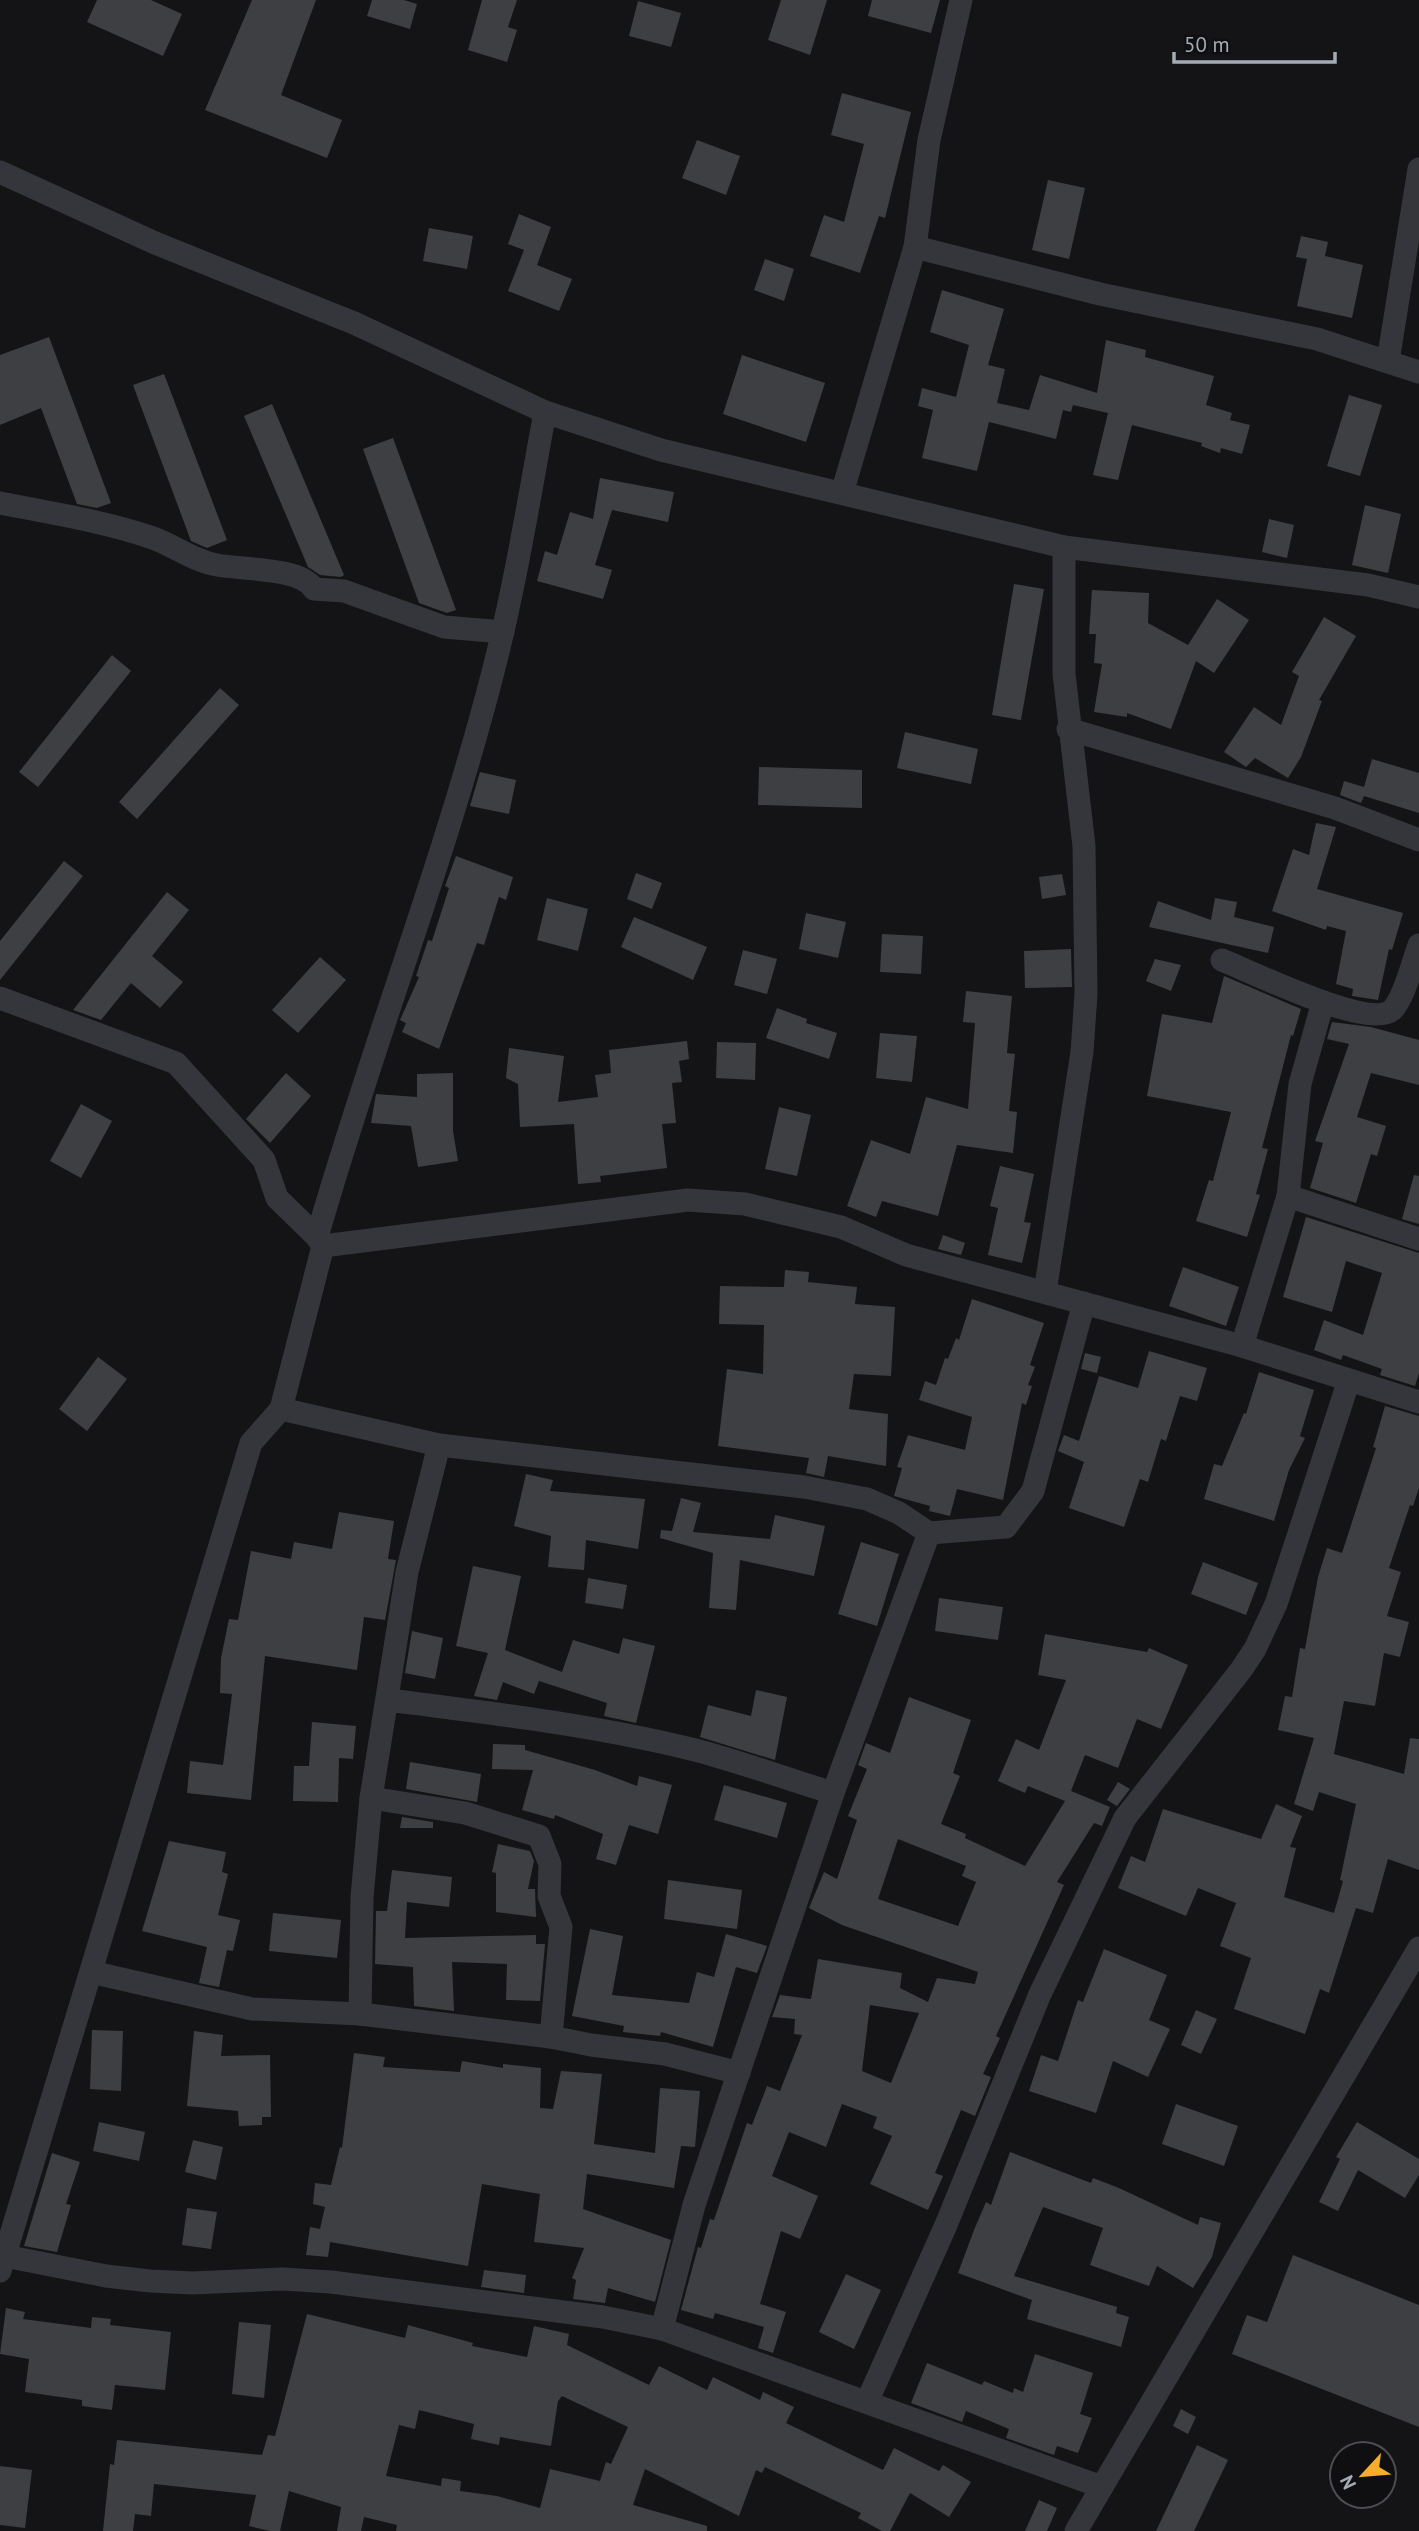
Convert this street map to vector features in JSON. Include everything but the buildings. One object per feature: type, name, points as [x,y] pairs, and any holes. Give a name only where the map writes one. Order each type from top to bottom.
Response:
[{"type":"street","points":[[842,493],[915,247],[929,140],[961,0]]},
{"type":"street","points":[[1388,361],[1419,169]]},
{"type":"street","points":[[0,172],[155,243],[354,323],[545,412],[660,450],[1064,547],[1368,585],[1419,597]]},
{"type":"street","points":[[915,247],[1100,294],[1318,339],[1419,372]]},
{"type":"street","points":[[545,412],[503,632],[450,816],[350,1124],[281,1409],[251,1443],[2,2264],[150,2281],[192,2283],[282,2279],[331,2282],[603,2317],[662,2329],[1102,2487]]},
{"type":"street","points":[[0,503],[119,528],[155,539],[213,565],[271,570],[310,583],[314,589],[344,591],[444,627],[503,632]]},
{"type":"street","points":[[1045,1292],[1082,1052],[1086,994],[1084,846],[1065,674],[1064,547]]},
{"type":"street","points":[[1069,729],[1335,808],[1419,840]]},
{"type":"street","points":[[1222,960],[1323,1002],[1382,1015],[1392,1010],[1419,945]]},
{"type":"street","points":[[0,998],[176,1063],[264,1160],[277,1198],[320,1242]]},
{"type":"street","points":[[1242,1346],[1288,1196],[1300,1084],[1323,1002]]},
{"type":"street","points":[[1288,1196],[1419,1239]]},
{"type":"street","points":[[320,1242],[688,1200],[746,1204],[841,1227],[906,1255],[1242,1346],[1348,1382],[1419,1402]]},
{"type":"street","points":[[281,1409],[439,1445],[804,1487],[867,1499],[899,1513],[929,1534],[1006,1527],[1033,1491],[1084,1303]]},
{"type":"street","points":[[867,2402],[946,2225],[1040,1994],[1125,1818],[1255,1649],[1276,1604],[1348,1382]]},
{"type":"street","points":[[360,2014],[362,1898],[370,1798],[407,1572],[439,1445]]},
{"type":"street","points":[[662,2329],[694,2205],[833,1793],[929,1534]]},
{"type":"street","points":[[388,1700],[556,1722],[626,1735],[697,1751],[833,1793]]},
{"type":"street","points":[[370,1798],[465,1813],[539,1836],[550,1864],[547,1883],[549,1896],[561,1927],[551,2037]]},
{"type":"street","points":[[1076,2531],[1419,1948]]},
{"type":"street","points":[[91,1972],[252,2009],[360,2014],[551,2037],[665,2054],[739,2073]]}]
